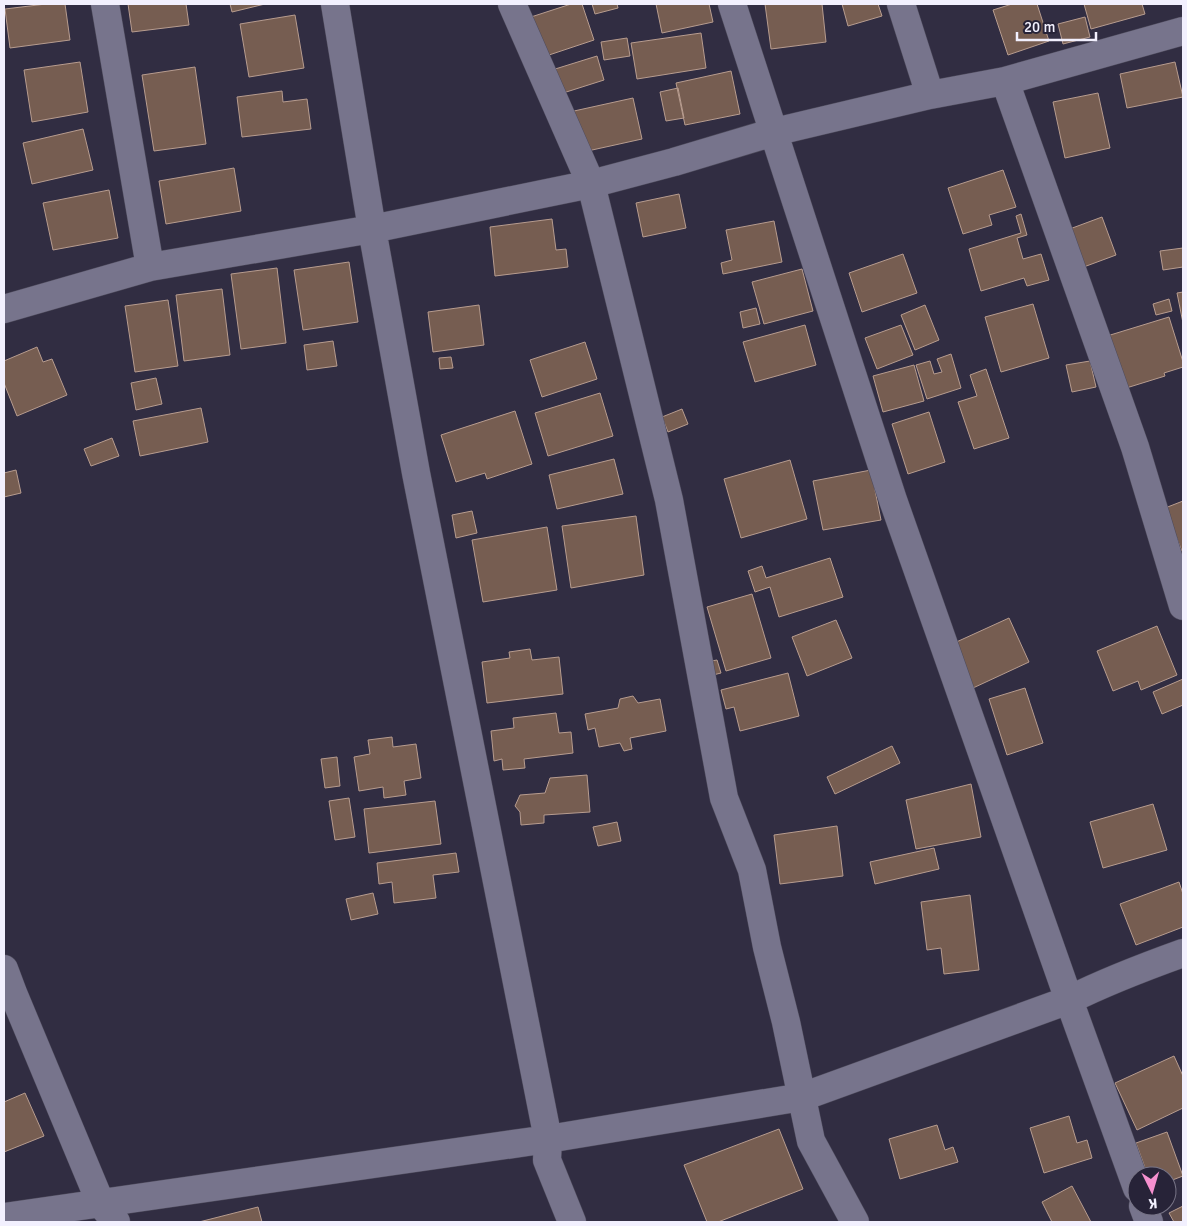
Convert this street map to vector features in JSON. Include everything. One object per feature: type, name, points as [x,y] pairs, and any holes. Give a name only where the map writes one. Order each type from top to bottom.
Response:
[{"type":"street","points":[[105,4],[150,267]]},
{"type":"street","points":[[335,4],[372,228],[416,473],[548,1138],[547,1160],[572,1222]]},
{"type":"street","points":[[512,4],[591,184],[669,500],[724,798],[752,870],[767,947],[786,1022],[811,1140],[855,1222]]},
{"type":"street","points":[[732,4],[893,500],[1129,1166]]},
{"type":"street","points":[[901,4],[930,95]]},
{"type":"street","points":[[4,309],[150,267],[372,228],[591,184],[674,162],[774,132],[930,95],[1004,81],[1183,31]]},
{"type":"street","points":[[1004,81],[1135,447],[1183,606]]},
{"type":"street","points":[[4,1217],[109,1213],[802,1097],[1069,1000],[1140,968],[1183,953]]},
{"type":"street","points":[[7,986],[109,1213]]},
{"type":"building","points":[[46,4],[65,4],[70,40],[10,48],[5,9]]},
{"type":"building","points":[[128,4],[186,4],[189,25],[132,32]]},
{"type":"building","points":[[230,4],[265,4],[232,12]]},
{"type":"building","points":[[571,4],[582,4],[594,40],[543,57],[531,17]]},
{"type":"building","points":[[592,4],[617,4],[618,8],[595,14]]},
{"type":"building","points":[[656,4],[709,4],[713,22],[662,33]]},
{"type":"building","points":[[765,4],[822,4],[826,42],[771,49]]},
{"type":"building","points":[[842,4],[878,4],[882,16],[848,26]]},
{"type":"building","points":[[1012,4],[1037,4],[1049,41],[1008,55],[993,10]]},
{"type":"building","points":[[1084,4],[1142,4],[1145,14],[1091,29]]},
{"type":"building","points":[[295,15],[304,68],[249,77],[240,24]]},
{"type":"building","points":[[1085,17],[1090,37],[1063,44],[1058,24]]},
{"type":"building","points":[[701,33],[706,68],[637,79],[631,43]]},
{"type":"building","points":[[627,38],[630,56],[604,60],[601,42]]},
{"type":"building","points":[[597,56],[604,80],[560,94],[552,70]]},
{"type":"building","points":[[80,62],[88,112],[32,122],[24,70]]},
{"type":"building","points":[[1175,62],[1183,97],[1127,108],[1120,74]]},
{"type":"building","points":[[195,67],[206,144],[154,151],[142,75]]},
{"type":"building","points":[[731,71],[740,114],[685,125],[676,83]]},
{"type":"building","points":[[678,88],[684,118],[666,121],[660,92]]},
{"type":"building","points":[[282,91],[283,102],[307,99],[311,129],[242,137],[237,97]]},
{"type":"building","points":[[1098,93],[1110,148],[1065,158],[1053,102]]},
{"type":"building","points":[[633,98],[642,139],[583,152],[574,111]]},
{"type":"building","points":[[83,129],[93,170],[32,184],[23,143]]},
{"type":"building","points":[[234,168],[241,211],[166,224],[159,181]]},
{"type":"building","points":[[1003,170],[1016,207],[989,215],[992,225],[963,234],[948,188]]},
{"type":"building","points":[[109,190],[118,238],[53,250],[43,203]]},
{"type":"building","points":[[679,194],[686,228],[643,237],[636,203]]},
{"type":"building","points":[[1021,214],[1027,235],[1017,238],[1023,259],[1041,254],[1049,280],[1027,286],[1024,278],[981,291],[969,249],[1021,233],[1016,216]]},
{"type":"building","points":[[1102,217],[1116,255],[1081,268],[1067,230]]},
{"type":"building","points":[[552,219],[556,250],[566,249],[568,267],[495,276],[490,227]]},
{"type":"building","points":[[774,221],[782,262],[723,274],[721,263],[732,260],[726,230]]},
{"type":"building","points":[[1183,248],[1183,267],[1163,270],[1160,251]]},
{"type":"building","points":[[903,254],[917,293],[862,312],[849,273]]},
{"type":"building","points":[[349,262],[358,322],[303,330],[294,270]]},
{"type":"building","points":[[277,268],[286,343],[241,349],[231,274]]},
{"type":"building","points":[[802,269],[813,311],[764,324],[752,282]]},
{"type":"building","points":[[222,289],[230,355],[184,361],[176,295]]},
{"type":"building","points":[[1183,292],[1183,323],[1177,293]]},
{"type":"building","points":[[1169,299],[1172,311],[1156,315],[1153,304]]},
{"type":"building","points":[[168,300],[178,366],[135,372],[125,306]]},
{"type":"building","points":[[1033,304],[1049,358],[1001,372],[985,317]]},
{"type":"building","points":[[479,305],[484,345],[433,352],[428,312]]},
{"type":"building","points":[[925,305],[939,340],[915,350],[901,315]]},
{"type":"building","points":[[756,308],[760,324],[743,328],[740,312]]},
{"type":"building","points":[[1169,317],[1183,367],[1164,373],[1165,376],[1123,389],[1107,336]]},
{"type":"building","points":[[805,325],[816,365],[755,382],[743,342]]},
{"type":"building","points":[[901,325],[913,355],[877,369],[865,338]]},
{"type":"building","points":[[333,341],[337,366],[307,370],[304,345]]},
{"type":"building","points":[[585,342],[597,379],[542,397],[530,360]]},
{"type":"building","points":[[37,347],[43,362],[52,359],[67,395],[17,416],[4,383],[4,361]]},
{"type":"building","points":[[951,354],[961,388],[927,399],[916,365],[930,361],[934,374],[942,372],[937,359]]},
{"type":"building","points":[[451,357],[453,368],[440,369],[439,358]]},
{"type":"building","points":[[1090,361],[1096,387],[1072,392],[1066,365]]},
{"type":"building","points":[[914,365],[924,401],[883,412],[873,376]]},
{"type":"building","points":[[986,369],[1009,438],[974,449],[958,402],[977,396],[970,375]]},
{"type":"building","points":[[156,378],[162,404],[136,410],[131,383]]},
{"type":"building","points":[[600,393],[613,436],[548,456],[535,413]]},
{"type":"building","points":[[201,408],[208,442],[140,456],[133,421]]},
{"type":"building","points":[[682,409],[688,424],[668,432],[662,417]]},
{"type":"building","points":[[515,411],[532,464],[487,479],[485,473],[456,482],[441,435]]},
{"type":"building","points":[[929,412],[945,462],[908,474],[892,424]]},
{"type":"building","points":[[112,438],[119,456],[91,466],[84,449]]},
{"type":"building","points":[[614,459],[623,494],[557,509],[549,475]]},
{"type":"building","points":[[790,460],[807,519],[741,538],[724,479]]},
{"type":"building","points":[[16,470],[21,493],[4,497],[4,473]]},
{"type":"building","points":[[871,470],[881,520],[823,530],[813,481]]},
{"type":"building","points":[[1183,501],[1183,554],[1165,508]]},
{"type":"building","points":[[472,511],[477,533],[456,538],[452,515]]},
{"type":"building","points":[[636,516],[644,575],[571,588],[562,526]]},
{"type":"building","points":[[547,527],[557,590],[483,602],[472,540]]},
{"type":"building","points":[[830,558],[843,597],[779,617],[770,587],[755,592],[748,571],[762,566],[766,578]]},
{"type":"building","points":[[752,594],[771,658],[726,671],[707,607]]},
{"type":"building","points":[[1009,618],[1029,662],[973,688],[952,644]]},
{"type":"building","points":[[836,620],[852,658],[807,676],[792,637]]},
{"type":"building","points":[[1157,626],[1177,675],[1141,690],[1138,681],[1113,691],[1097,651]]},
{"type":"building","points":[[530,649],[532,660],[559,657],[563,694],[487,703],[482,662],[510,658],[509,652]]},
{"type":"building","points":[[717,660],[721,673],[709,676],[706,662]]},
{"type":"building","points":[[788,673],[799,716],[740,731],[734,707],[726,709],[721,690]]},
{"type":"building","points":[[1183,679],[1183,705],[1162,714],[1153,692]]},
{"type":"building","points":[[1025,688],[1043,743],[1007,755],[989,699]]},
{"type":"building","points":[[633,696],[638,703],[660,699],[666,731],[630,738],[632,749],[624,751],[620,743],[599,747],[595,728],[588,730],[585,714],[618,708],[620,699]]},
{"type":"building","points":[[556,713],[559,733],[571,732],[573,753],[524,759],[525,768],[503,770],[502,759],[494,761],[491,731],[514,728],[513,718]]},
{"type":"building","points":[[392,737],[393,747],[416,744],[421,778],[404,781],[406,795],[384,798],[383,787],[359,791],[354,757],[370,754],[368,740]]},
{"type":"building","points":[[892,746],[900,763],[835,794],[827,777]]},
{"type":"building","points":[[337,757],[340,786],[325,788],[321,759]]},
{"type":"building","points":[[587,775],[590,812],[544,815],[544,823],[521,825],[520,812],[515,806],[520,795],[545,793],[550,778]]},
{"type":"building","points":[[971,784],[981,837],[916,849],[906,800]]},
{"type":"building","points":[[349,798],[355,837],[335,840],[329,801]]},
{"type":"building","points":[[435,801],[441,844],[369,853],[364,809]]},
{"type":"building","points":[[1153,804],[1167,850],[1103,868],[1090,822]]},
{"type":"building","points":[[617,822],[621,841],[598,846],[593,827]]},
{"type":"building","points":[[837,826],[843,876],[780,884],[774,835]]},
{"type":"building","points":[[934,848],[939,869],[875,884],[870,862]]},
{"type":"building","points":[[456,853],[459,872],[433,875],[436,898],[394,903],[392,882],[379,884],[377,863]]},
{"type":"building","points":[[1179,882],[1183,894],[1183,927],[1136,945],[1120,904]]},
{"type":"building","points":[[373,893],[378,914],[351,920],[346,899]]},
{"type":"building","points":[[970,895],[979,970],[944,974],[941,948],[927,950],[921,902]]},
{"type":"building","points":[[1174,1056],[1183,1076],[1183,1108],[1137,1130],[1115,1083]]},
{"type":"building","points":[[25,1093],[44,1136],[4,1152],[4,1102]]},
{"type":"building","points":[[1069,1116],[1077,1143],[1087,1140],[1092,1158],[1044,1173],[1030,1128]]},
{"type":"building","points":[[937,1125],[945,1150],[953,1147],[958,1162],[900,1179],[889,1139]]},
{"type":"building","points":[[779,1129],[803,1189],[718,1222],[707,1222],[684,1165]]},
{"type":"building","points":[[1167,1132],[1183,1176],[1177,1178],[1177,1166],[1144,1166],[1136,1143]]},
{"type":"building","points":[[1072,1186],[1091,1222],[1052,1222],[1042,1202]]},
{"type":"building","points":[[1183,1206],[1183,1222],[1174,1222],[1171,1216],[1177,1216],[1177,1209]]},
{"type":"building","points":[[258,1207],[262,1222],[199,1222]]}]
